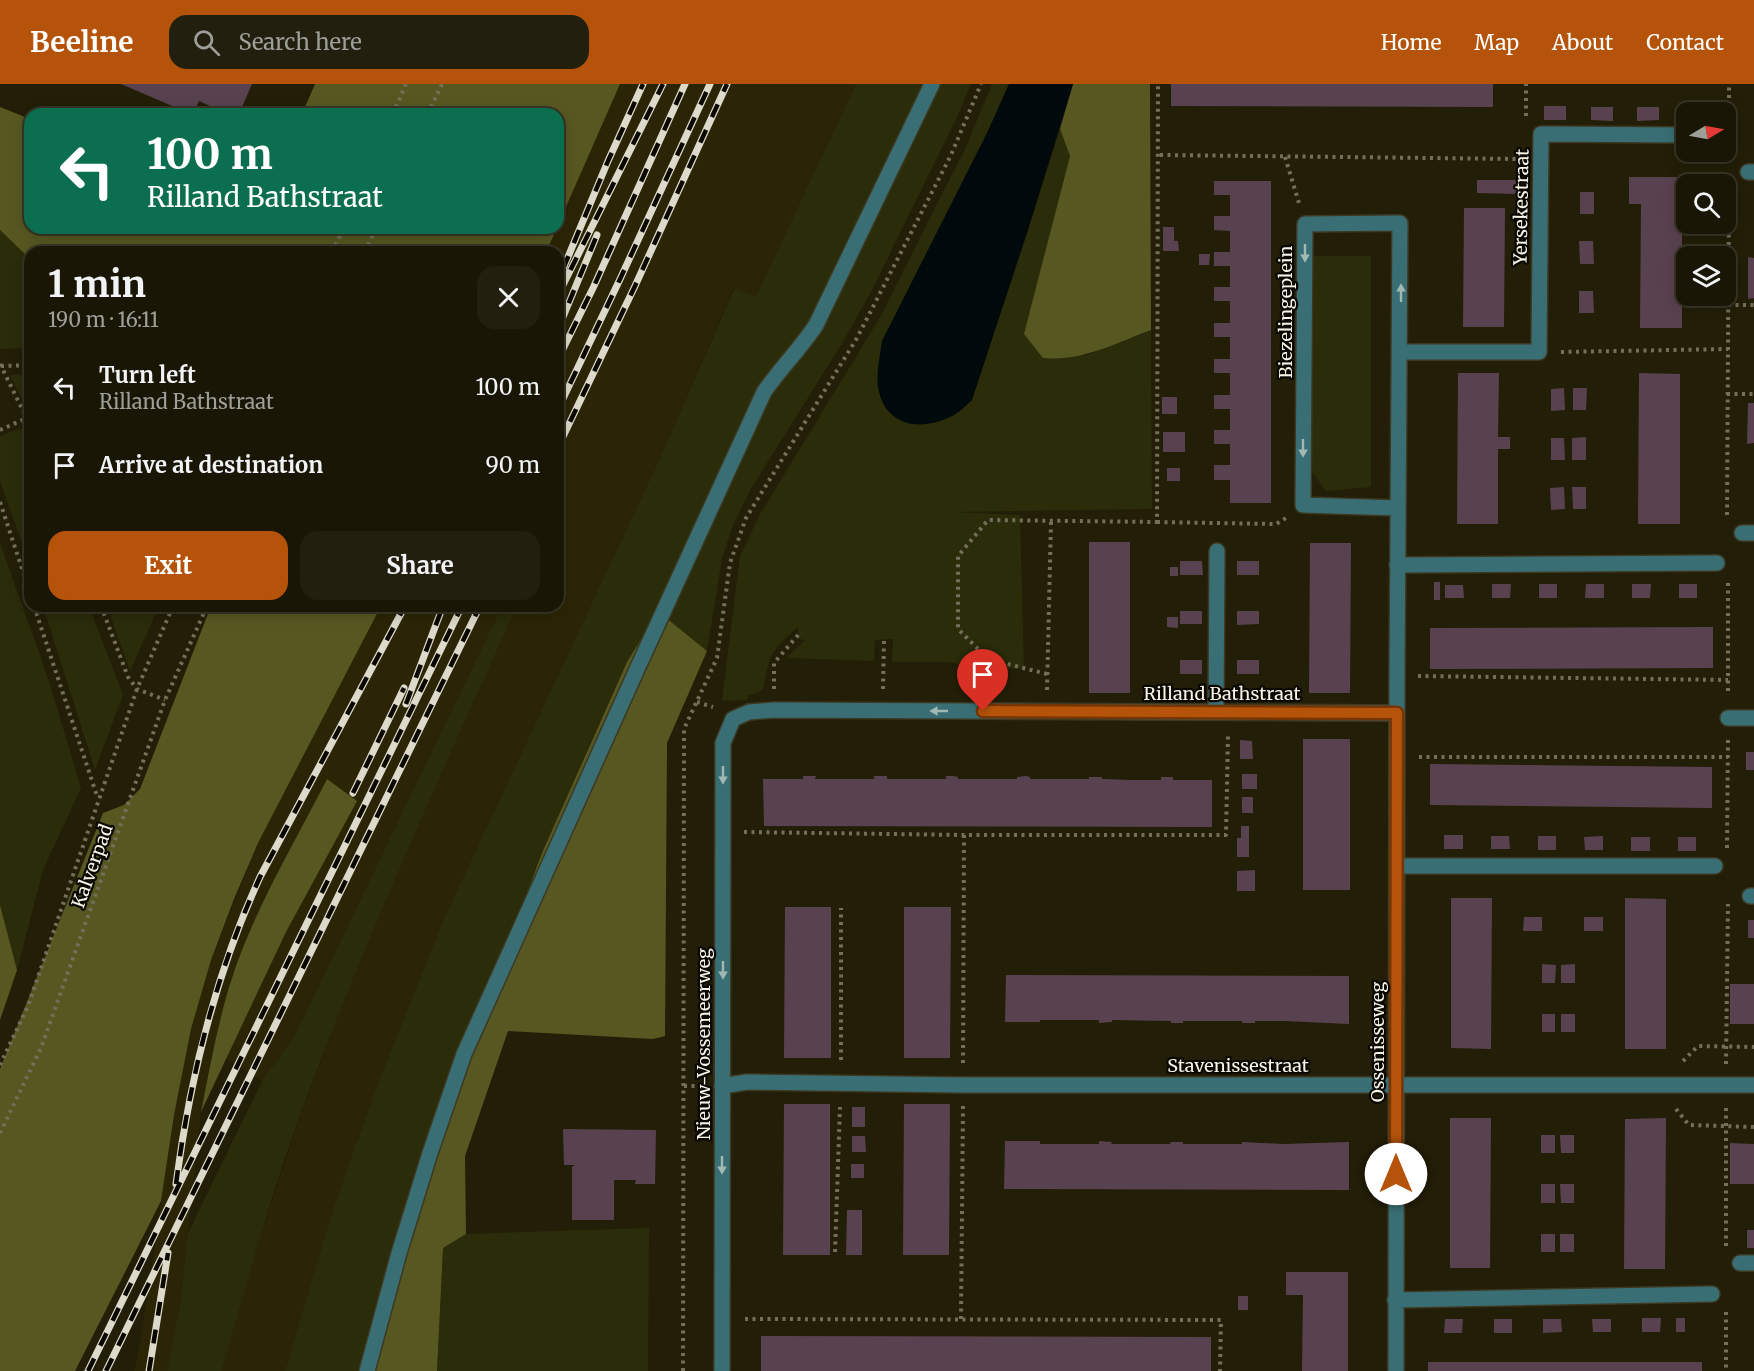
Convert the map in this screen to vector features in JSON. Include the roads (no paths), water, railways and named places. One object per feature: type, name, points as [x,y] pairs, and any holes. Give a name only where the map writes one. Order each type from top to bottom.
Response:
[{"type":"street","points":[[367,1371],[430,1153],[464,1054],[764,392],[802,346],[816,325],[932,84]]},
{"type":"street","name":"Yersekestraat","points":[[1401,352],[1539,352],[1541,134],[1676,135]]},
{"type":"street","name":"Biezelingeplein","points":[[1397,713],[1400,223],[1305,224],[1303,505],[1398,508]]},
{"type":"street","points":[[1217,550],[1222,712]]},
{"type":"street","points":[[1397,565],[1717,563]]},
{"type":"street","name":"Rilland Bathstraat","points":[[733,719],[749,712],[774,710],[1397,713]]},
{"type":"street","name":"Ossenisseweg","points":[[1396,1371],[1397,713]]},
{"type":"street","points":[[1728,718],[1754,718]]},
{"type":"street","name":"Nieuw-Vossemeerweg","points":[[722,1371],[723,743],[733,719]]},
{"type":"street","points":[[1397,866],[1715,866]]},
{"type":"street","name":"Stavenissestraat","points":[[722,1086],[747,1082],[963,1085],[1396,1084],[1658,1087],[1754,1085]]},
{"type":"street","points":[[1395,1300],[1712,1294]]},
{"type":"railway","points":[[564,267],[643,84]]},
{"type":"railway","points":[[564,283],[663,84]]},
{"type":"railway","points":[[564,347],[594,286],[685,84]]},
{"type":"railway","points":[[564,396],[710,84]]},
{"type":"railway","points":[[564,434],[727,84]]},
{"type":"railway","points":[[564,315],[597,235]]},
{"type":"railway","points":[[176,1184],[189,1105],[206,1027],[244,914],[260,877],[402,612]]},
{"type":"railway","points":[[406,704],[441,612]]},
{"type":"railway","points":[[88,1371],[459,612]]},
{"type":"railway","points":[[106,1371],[477,612]]},
{"type":"railway","points":[[353,793],[404,688]]},
{"type":"railway","points":[[149,1371],[168,1253]]}]
